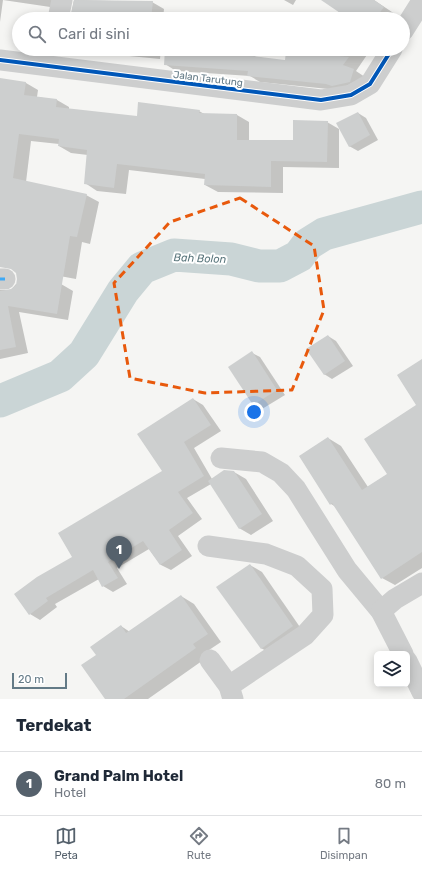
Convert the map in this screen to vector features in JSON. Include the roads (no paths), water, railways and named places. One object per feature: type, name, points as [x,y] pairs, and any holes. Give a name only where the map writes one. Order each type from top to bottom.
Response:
[{"type":"street","points":[[59,12],[62,0]]},
{"type":"street","points":[[410,21],[422,1]]},
{"type":"street","name":"Jalan Tarutung","points":[[0,60],[50,58],[321,100],[351,95],[370,84],[388,56]]},
{"type":"street","points":[[221,458],[262,462],[281,473],[296,490],[347,570],[381,612],[402,651]]},
{"type":"street","points":[[208,546],[266,554],[297,566],[322,589],[323,615],[304,635],[231,693],[210,660]]},
{"type":"street","points":[[381,612],[395,599],[422,583]]},
{"type":"street","points":[[410,667],[422,692]]},
{"type":"street","points":[[417,699],[422,697]]},
{"type":"waterway","name":"Bah Bolon","points":[[0,401],[60,376],[84,354],[123,291],[142,268],[174,255],[231,259],[259,266],[280,266],[299,256],[308,244],[324,234],[422,207]]},
{"type":"place","name":"Grand Palm Hotel","points":[[119,569]]}]
